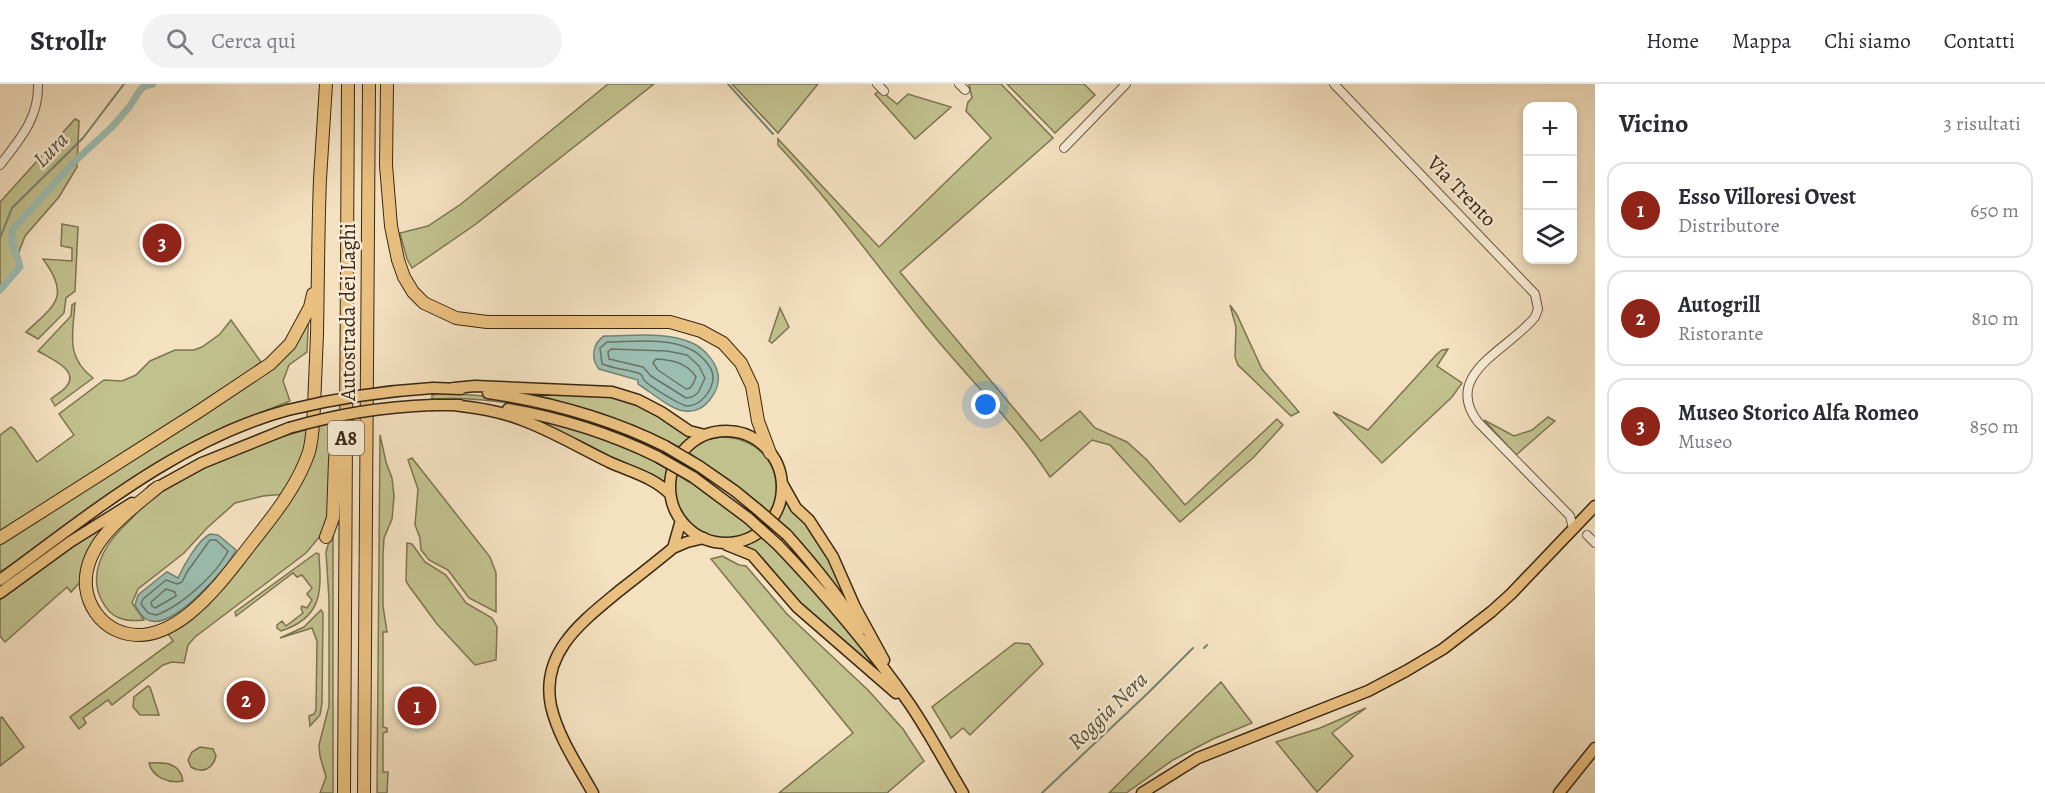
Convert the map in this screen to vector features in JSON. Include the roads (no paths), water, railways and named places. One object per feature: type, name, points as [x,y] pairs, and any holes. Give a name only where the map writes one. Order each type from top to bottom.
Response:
[{"type":"highway","points":[[158,487],[111,529],[96,549],[88,570],[86,585],[94,609],[108,625],[133,634],[145,634],[166,628],[189,614],[206,599],[281,506],[300,474],[309,450],[313,429],[318,245],[326,84]]},
{"type":"highway","name":"Autostrada dei Laghi","points":[[344,793],[348,84]]},
{"type":"highway","name":"Autostrada dei Laghi","points":[[364,793],[369,84]]},
{"type":"highway","points":[[387,84],[386,165],[391,226],[404,277],[413,292],[424,303],[456,318],[487,322],[670,322],[701,331],[723,344],[741,363],[752,386],[758,421],[770,453]]},
{"type":"highway","points":[[0,538],[198,412],[282,354],[310,307],[318,245]]},
{"type":"highway","points":[[326,537],[333,518],[335,460],[346,375]]},
{"type":"main road","points":[[0,580],[108,501],[188,451],[251,422],[288,410],[362,394],[475,386],[612,392],[639,400],[689,431],[705,435]]},
{"type":"main road","points":[[454,388],[529,400],[589,414],[625,427],[665,446],[699,466],[735,491],[787,535],[847,609],[880,664]]},
{"type":"main road","points":[[0,593],[69,542],[158,487],[202,463],[289,428],[370,409],[433,405],[491,407],[566,422],[620,439],[693,477],[748,518],[778,545],[812,581],[880,664],[910,705]]},
{"type":"main road","points":[[454,405],[501,413],[523,420],[560,436],[606,461],[650,478],[670,494]]},
{"type":"main road","points":[[910,705],[797,607],[752,555],[704,538],[691,531],[681,520],[670,494],[670,479],[674,465],[692,442],[719,431],[733,432],[747,435],[770,453],[788,496],[809,520],[833,557],[872,640],[963,793]]},
{"type":"main road","points":[[718,542],[747,539],[770,522],[781,495],[781,480]]},
{"type":"main road","points":[[1142,793],[1198,758],[1368,692],[1443,649],[1491,612],[1518,587],[1595,506]]},
{"type":"main road","points":[[673,548],[681,520]]},
{"type":"main road","points":[[593,793],[560,731],[551,706],[550,683],[553,666],[568,637],[585,619],[673,548],[704,538]]},
{"type":"main road","points":[[0,576],[18,567]]},
{"type":"main road","points":[[1559,793],[1595,748]]},
{"type":"street","points":[[0,165],[35,114],[38,84]]},
{"type":"street","points":[[877,84],[884,91]]},
{"type":"street","name":"Via Trento","points":[[1334,84],[1535,294],[1538,309],[1535,317],[1472,376],[1466,395],[1467,404],[1478,422],[1570,516]]},
{"type":"street","points":[[1064,148],[1122,85]]},
{"type":"street","points":[[1573,528],[1570,516],[1582,519]]},
{"type":"street","points":[[1587,534],[1595,543]]},
{"type":"water","points":[[604,336],[671,337],[696,345],[709,356],[717,369],[718,381],[714,394],[699,409],[679,410],[638,384],[638,380],[599,369],[594,360],[594,351],[597,343]]},
{"type":"water","points":[[210,534],[218,535],[236,550],[231,559],[186,606],[161,620],[146,619],[135,605],[138,595],[167,572],[178,578],[196,547]]},
{"type":"waterway","name":"Lura","points":[[0,238],[12,208],[83,138],[124,84]]},
{"type":"waterway","points":[[0,290],[20,267],[13,244],[13,229],[74,162],[112,127],[140,90],[153,84]]},
{"type":"waterway","points":[[728,84],[773,134]]},
{"type":"waterway","name":"Roggia Nera","points":[[1204,648],[1207,645]]},
{"type":"waterway","name":"Roggia Nera","points":[[1042,793],[1193,648]]},
{"type":"place","name":"Museo Storico Alfa Romeo","points":[[162,243]]},
{"type":"place","name":"Autogrill","points":[[246,700]]},
{"type":"place","name":"Esso Villoresi Ovest","points":[[417,706]]}]
